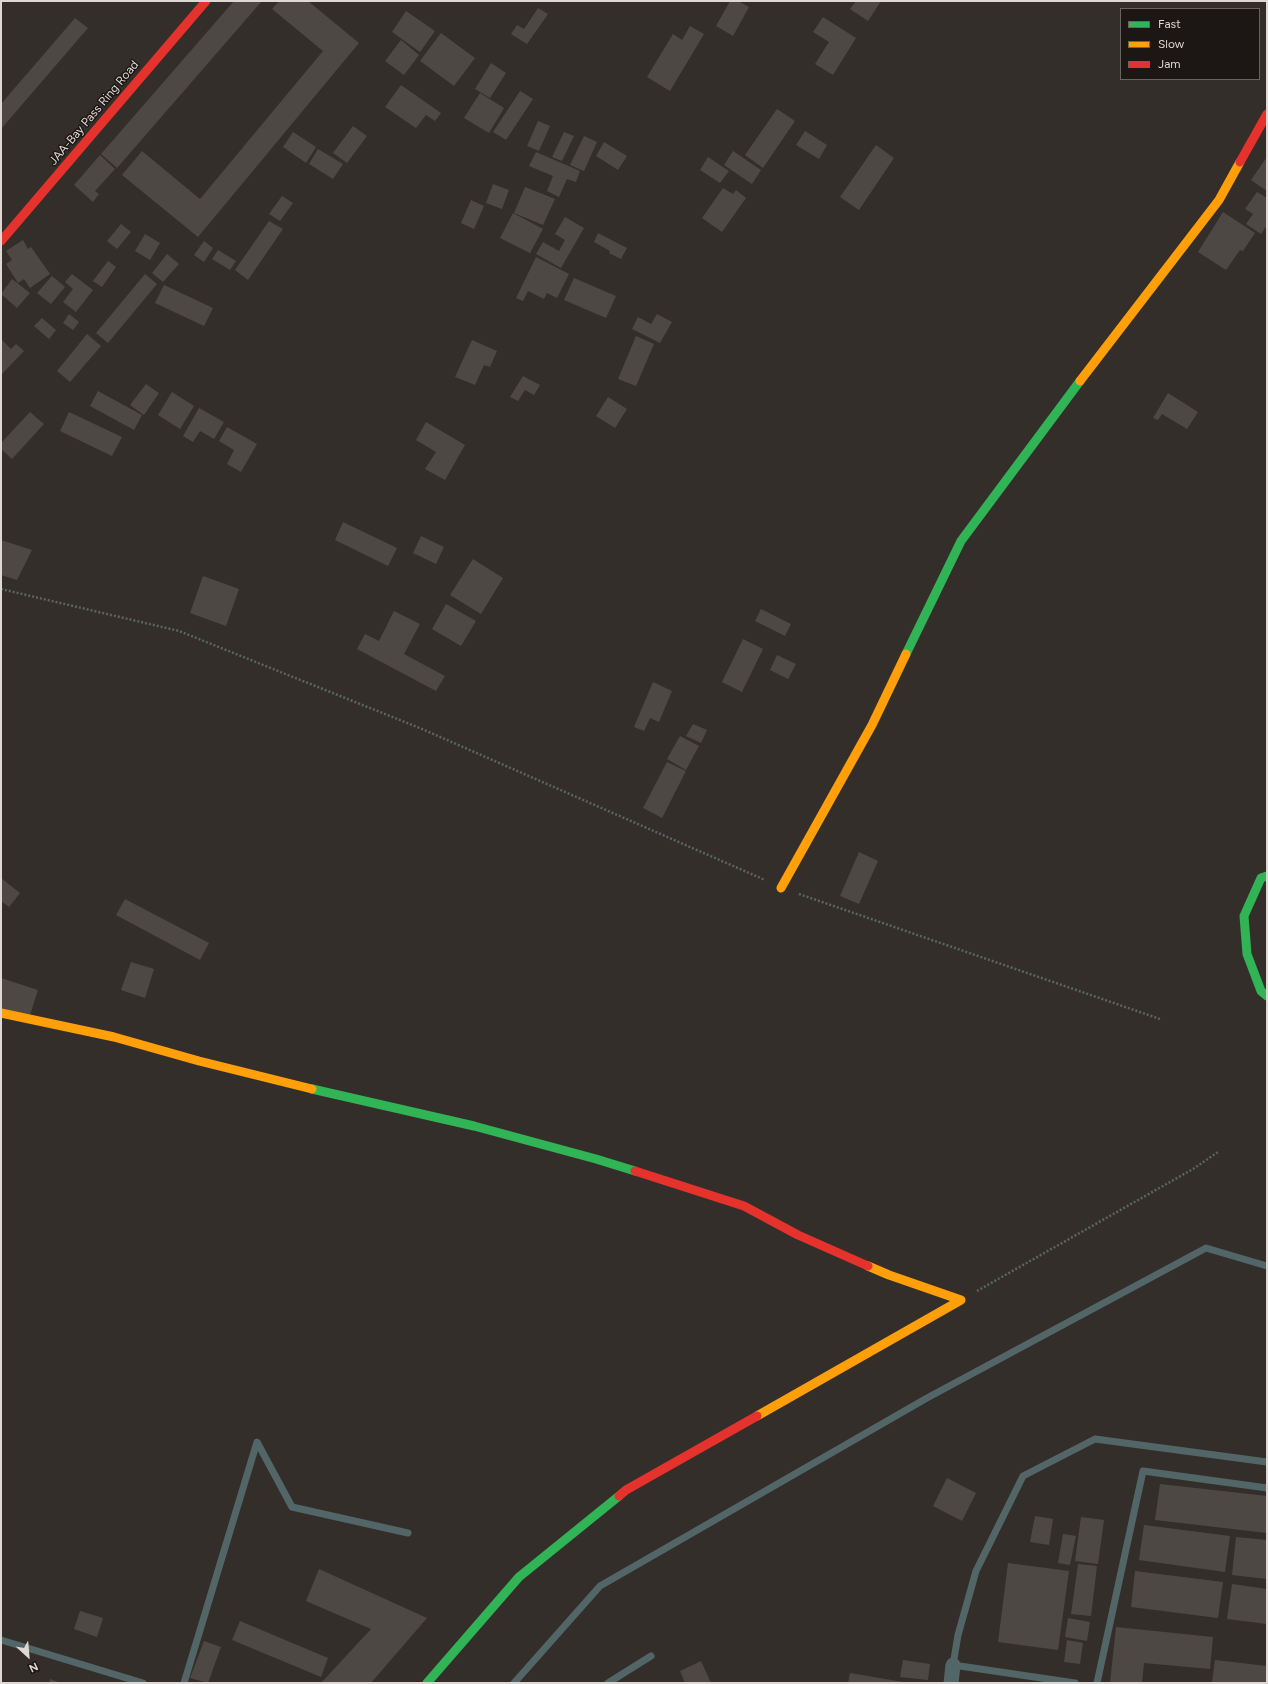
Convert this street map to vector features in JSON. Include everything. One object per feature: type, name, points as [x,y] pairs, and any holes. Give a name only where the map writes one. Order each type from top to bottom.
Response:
[{"type":"main road","name":"JAA-Bay Pass Ring Road","points":[[1,241],[206,1]]},
{"type":"main road","points":[[781,888],[872,725],[961,541],[1104,350],[1219,200],[1267,114]]},
{"type":"main road","points":[[1267,876],[1261,878],[1244,916],[1247,954],[1261,991],[1267,996]]},
{"type":"main road","points":[[1,1013],[114,1037],[198,1061],[383,1106],[474,1126],[596,1158],[744,1206],[826,1248],[889,1275],[961,1300]]},
{"type":"main road","points":[[427,1683],[519,1577],[626,1490],[961,1300]]},
{"type":"street","points":[[951,1683],[953,1665]]},
{"type":"lane","points":[[514,1683],[600,1586],[927,1398],[1206,1248],[1267,1266]]},
{"type":"lane","points":[[1075,1683],[953,1665],[958,1636],[976,1571],[1023,1476],[1094,1439],[1267,1462]]},
{"type":"lane","points":[[184,1683],[257,1442],[292,1507],[408,1533]]},
{"type":"lane","points":[[1097,1683],[1143,1471],[1267,1488]]},
{"type":"lane","points":[[1,1640],[143,1683]]},
{"type":"lane","points":[[608,1683],[651,1656]]},
{"type":"path","points":[[1,589],[179,631],[422,729],[781,888],[1160,1019]]},
{"type":"path","points":[[961,1300],[1193,1169],[1218,1152]]},
{"type":"building","points":[[234,1],[262,1],[117,168],[101,154]]},
{"type":"building","points":[[279,1],[308,1],[359,43],[198,237],[122,175],[142,151],[200,199],[323,51],[272,9]]},
{"type":"building","points":[[730,1],[738,1],[749,7],[733,36],[716,26]]},
{"type":"building","points":[[856,1],[881,1],[868,21],[850,9]]},
{"type":"building","points":[[538,8],[548,14],[527,44],[511,34],[517,25],[524,29]]},
{"type":"building","points":[[406,11],[435,31],[420,52],[392,32]]},
{"type":"building","points":[[823,17],[856,38],[833,75],[815,64],[829,42],[813,32]]},
{"type":"building","points":[[75,18],[88,28],[1,129],[1,104]]},
{"type":"building","points":[[690,26],[704,34],[670,91],[647,77],[673,34],[682,40]]},
{"type":"building","points":[[441,33],[475,58],[454,86],[420,61]]},
{"type":"building","points":[[401,40],[419,55],[404,75],[385,61]]},
{"type":"building","points":[[491,63],[506,73],[490,98],[475,89]]},
{"type":"building","points":[[401,85],[441,113],[435,121],[426,115],[416,128],[385,107]]},
{"type":"building","points":[[520,91],[533,99],[506,140],[493,132]]},
{"type":"building","points":[[480,93],[504,108],[489,133],[464,118]]},
{"type":"building","points":[[777,109],[795,121],[763,168],[745,155]]},
{"type":"building","points":[[538,121],[550,126],[539,151],[527,146]]},
{"type":"building","points":[[353,126],[367,136],[347,163],[333,153]]},
{"type":"building","points":[[805,131],[827,145],[819,159],[796,145]]},
{"type":"building","points":[[293,132],[316,147],[306,163],[283,147]]},
{"type":"building","points":[[564,132],[574,136],[562,161],[552,157]]},
{"type":"building","points":[[584,136],[597,142],[584,171],[570,165]]},
{"type":"building","points":[[604,142],[627,156],[618,170],[596,156]]},
{"type":"building","points":[[876,145],[894,158],[859,210],[840,197]]},
{"type":"building","points":[[318,149],[343,164],[333,179],[309,164]]},
{"type":"building","points":[[733,151],[761,170],[752,184],[724,165]]},
{"type":"building","points":[[536,152],[580,171],[576,182],[567,179],[559,197],[547,191],[553,176],[529,166]]},
{"type":"building","points":[[100,155],[115,169],[95,191],[99,194],[93,202],[74,185]]},
{"type":"building","points":[[708,157],[729,171],[720,183],[700,170]]},
{"type":"building","points":[[1267,157],[1267,191],[1251,180]]},
{"type":"building","points":[[493,184],[509,190],[502,209],[486,203]]},
{"type":"building","points":[[525,187],[555,199],[543,225],[514,213]]},
{"type":"building","points":[[723,188],[733,194],[736,190],[746,198],[722,232],[702,218]]},
{"type":"building","points":[[1257,192],[1267,198],[1267,225],[1261,234],[1246,224],[1253,214],[1245,209]]},
{"type":"building","points":[[282,196],[293,203],[280,221],[269,214]]},
{"type":"building","points":[[471,200],[484,206],[474,229],[461,223]]},
{"type":"building","points":[[1223,212],[1255,233],[1243,251],[1240,250],[1226,270],[1198,252]]},
{"type":"building","points":[[513,213],[543,229],[530,253],[500,238]]},
{"type":"building","points":[[565,217],[584,228],[561,268],[536,254],[543,242],[559,251],[565,240],[555,234]]},
{"type":"building","points":[[269,221],[283,229],[248,280],[235,270]]},
{"type":"building","points":[[121,224],[131,232],[117,249],[107,241]]},
{"type":"building","points":[[598,233],[627,248],[621,259],[609,253],[610,251],[594,242]]},
{"type":"building","points":[[145,234],[160,243],[150,260],[135,251]]},
{"type":"building","points":[[23,240],[28,249],[31,247],[50,274],[30,288],[24,279],[18,283],[6,264],[12,260],[6,251]]},
{"type":"building","points":[[204,241],[213,248],[204,262],[194,255]]},
{"type":"building","points":[[218,250],[236,261],[230,270],[212,259]]},
{"type":"building","points":[[167,254],[179,264],[163,282],[152,273]]},
{"type":"building","points":[[536,257],[569,274],[557,298],[547,293],[544,299],[528,291],[523,301],[516,298]]},
{"type":"building","points":[[108,261],[116,267],[102,287],[93,281]]},
{"type":"building","points":[[72,274],[93,290],[76,312],[63,302],[73,289],[65,282]]},
{"type":"building","points":[[145,274],[157,284],[108,343],[96,333]]},
{"type":"building","points":[[52,276],[65,287],[51,304],[37,293]]},
{"type":"building","points":[[574,278],[616,296],[606,318],[564,300]]},
{"type":"building","points":[[12,279],[30,293],[17,308],[1,294]]},
{"type":"building","points":[[164,285],[213,308],[204,326],[155,303]]},
{"type":"building","points":[[69,314],[79,322],[73,330],[63,323]]},
{"type":"building","points":[[657,314],[672,322],[660,343],[632,329],[638,317],[651,324]]},
{"type":"building","points":[[42,318],[56,330],[49,339],[34,326]]},
{"type":"building","points":[[87,334],[101,346],[70,382],[57,371]]},
{"type":"building","points":[[636,336],[654,344],[636,386],[618,379]]},
{"type":"building","points":[[1,339],[11,349],[16,344],[24,351],[1,375]]},
{"type":"building","points":[[472,340],[497,351],[490,367],[484,365],[475,385],[455,377]]},
{"type":"building","points":[[523,376],[540,385],[534,395],[525,390],[518,401],[510,397]]},
{"type":"building","points":[[146,384],[159,393],[144,415],[130,405]]},
{"type":"building","points":[[98,391],[142,415],[134,430],[90,406]]},
{"type":"building","points":[[172,392],[194,406],[180,429],[158,415]]},
{"type":"building","points":[[1168,393],[1198,412],[1187,429],[1162,414],[1158,420],[1153,418]]},
{"type":"building","points":[[608,397],[627,409],[615,428],[596,416]]},
{"type":"building","points":[[199,408],[224,422],[214,439],[200,431],[193,442],[183,436]]},
{"type":"building","points":[[30,412],[44,424],[12,459],[1,449],[1,443]]},
{"type":"building","points":[[69,412],[122,437],[112,456],[60,431]]},
{"type":"building","points":[[426,422],[465,445],[445,480],[425,469],[436,452],[416,440]]},
{"type":"building","points":[[227,427],[257,444],[241,472],[227,464],[234,450],[219,441]]},
{"type":"building","points":[[343,522],[397,548],[388,566],[335,540]]},
{"type":"building","points":[[421,536],[444,547],[436,564],[413,553]]},
{"type":"building","points":[[1,540],[32,550],[17,580],[1,575]]},
{"type":"building","points":[[473,559],[503,578],[481,614],[450,595]]},
{"type":"building","points":[[203,576],[239,589],[226,626],[190,613]]},
{"type":"building","points":[[446,604],[476,621],[461,646],[432,629]]},
{"type":"building","points":[[761,609],[791,624],[785,636],[755,621]]},
{"type":"building","points":[[394,611],[420,624],[404,654],[389,646],[445,676],[436,691],[357,649],[365,634],[379,641]]},
{"type":"building","points":[[743,639],[763,649],[742,692],[722,682]]},
{"type":"building","points":[[777,655],[796,664],[788,679],[770,670]]},
{"type":"building","points":[[653,682],[672,691],[659,722],[650,718],[644,731],[634,727]]},
{"type":"building","points":[[693,724],[707,730],[701,743],[686,736]]},
{"type":"building","points":[[680,736],[699,746],[686,770],[667,759]]},
{"type":"building","points":[[667,762],[686,771],[662,818],[643,808]]},
{"type":"building","points":[[859,852],[878,861],[859,904],[840,896]]},
{"type":"building","points":[[1,878],[20,893],[9,907],[1,901]]},
{"type":"building","points":[[125,899],[209,943],[200,960],[116,915]]},
{"type":"building","points":[[131,962],[154,969],[145,998],[121,990]]},
{"type":"building","points":[[1,978],[38,990],[29,1018],[1,1009]]},
{"type":"building","points":[[947,1478],[976,1493],[962,1521],[933,1506]]},
{"type":"building","points":[[1160,1484],[1267,1496],[1267,1533],[1155,1520]]},
{"type":"building","points":[[1035,1516],[1053,1519],[1049,1545],[1030,1542]]},
{"type":"building","points":[[1081,1517],[1104,1520],[1098,1564],[1075,1561]]},
{"type":"building","points":[[1144,1525],[1230,1536],[1225,1572],[1139,1560]]},
{"type":"building","points":[[1063,1534],[1076,1536],[1070,1565],[1058,1563]]},
{"type":"building","points":[[1236,1537],[1267,1540],[1267,1579],[1232,1575]]},
{"type":"building","points":[[1008,1563],[1069,1571],[1058,1650],[998,1642]]},
{"type":"building","points":[[1078,1564],[1097,1566],[1091,1616],[1071,1614]]},
{"type":"building","points":[[319,1569],[427,1618],[371,1683],[321,1683],[371,1629],[306,1601]]},
{"type":"building","points":[[1135,1571],[1223,1582],[1218,1618],[1131,1607]]},
{"type":"building","points":[[1232,1584],[1267,1589],[1267,1624],[1227,1619]]},
{"type":"building","points":[[80,1611],[103,1618],[97,1637],[74,1629]]},
{"type":"building","points":[[1068,1618],[1090,1622],[1087,1641],[1065,1637]]},
{"type":"building","points":[[240,1621],[328,1658],[321,1677],[232,1640]]},
{"type":"building","points":[[1116,1627],[1213,1637],[1210,1669],[1144,1663],[1142,1683],[1110,1683]]},
{"type":"building","points":[[1067,1640],[1083,1643],[1080,1664],[1064,1662]]},
{"type":"building","points":[[204,1641],[221,1647],[208,1683],[190,1678]]},
{"type":"building","points":[[903,1660],[930,1664],[928,1680],[900,1677]]},
{"type":"building","points":[[1215,1660],[1267,1666],[1267,1683],[1212,1682]]},
{"type":"building","points":[[701,1661],[711,1683],[685,1683],[680,1671]]},
{"type":"building","points":[[850,1673],[903,1682],[903,1683],[848,1683]]},
{"type":"building","points":[[50,1679],[61,1683],[49,1683]]},
{"type":"traffic: fast","points":[[906,654],[961,541],[1080,381]]},
{"type":"traffic: fast","points":[[1267,876],[1261,878],[1244,916],[1247,954],[1261,991],[1267,996]]},
{"type":"traffic: fast","points":[[312,1089],[474,1126],[635,1171]]},
{"type":"traffic: fast","points":[[427,1683],[519,1577],[619,1496]]},
{"type":"traffic: slow","points":[[1080,381],[1219,200],[1240,162]]},
{"type":"traffic: slow","points":[[781,888],[872,725],[906,654]]},
{"type":"traffic: slow","points":[[1,1013],[114,1037],[199,1061],[312,1089]]},
{"type":"traffic: slow","points":[[757,1416],[961,1300],[889,1275],[868,1266]]},
{"type":"traffic: jam","points":[[1,241],[206,1]]},
{"type":"traffic: jam","points":[[1240,162],[1267,114]]},
{"type":"traffic: jam","points":[[635,1171],[744,1206],[798,1235],[868,1266]]},
{"type":"traffic: jam","points":[[619,1496],[626,1490],[757,1416]]}]
